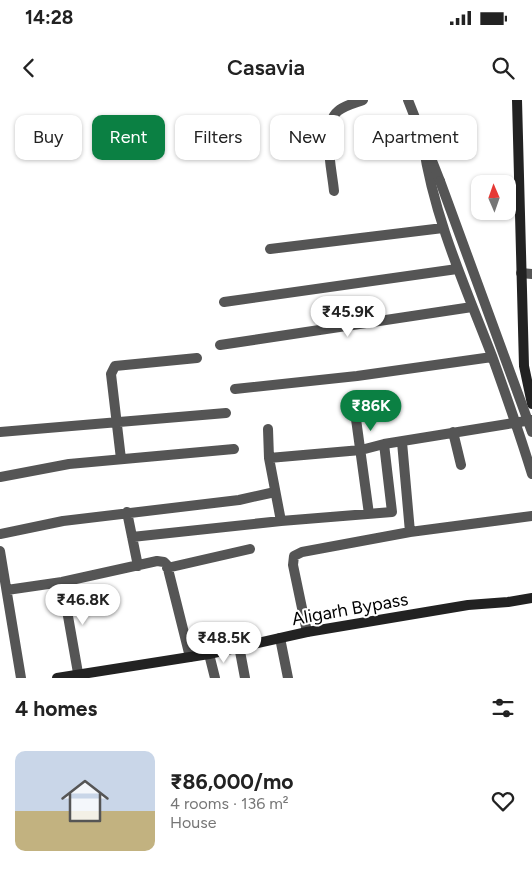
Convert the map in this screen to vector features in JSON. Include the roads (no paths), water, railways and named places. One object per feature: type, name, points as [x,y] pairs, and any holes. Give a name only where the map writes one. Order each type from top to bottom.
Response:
[{"type":"main road","points":[[517,100],[527,274],[528,366],[532,404]]},
{"type":"main road","name":"Aligarh Bypass","points":[[57,678],[78,673],[209,654],[307,632],[468,605],[532,598]]},
{"type":"street","points":[[334,191],[328,133],[331,120],[336,112],[345,106],[363,100]]},
{"type":"street","points":[[408,100],[414,115]]},
{"type":"street","points":[[426,160],[428,176],[443,228],[516,422],[532,474]]},
{"type":"street","points":[[432,160],[532,432]]},
{"type":"street","points":[[270,249],[443,228]]},
{"type":"street","points":[[224,302],[457,269]]},
{"type":"street","points":[[220,345],[472,307]]},
{"type":"street","points":[[235,389],[357,376],[492,357]]},
{"type":"street","points":[[121,458],[111,374],[114,366],[197,358]]},
{"type":"street","points":[[0,432],[226,412]]},
{"type":"street","points":[[356,419],[362,450],[369,514]]},
{"type":"street","points":[[269,458],[362,450],[384,444],[532,420]]},
{"type":"street","points":[[268,429],[269,458],[281,521]]},
{"type":"street","points":[[453,432],[461,465]]},
{"type":"street","points":[[402,442],[410,532]]},
{"type":"street","points":[[132,537],[281,521],[392,512],[384,444]]},
{"type":"street","points":[[0,477],[69,464],[234,449]]},
{"type":"street","points":[[0,534],[63,521],[239,500],[275,492]]},
{"type":"street","points":[[127,512],[138,566]]},
{"type":"street","points":[[307,632],[294,565],[294,556],[302,552],[410,532],[532,516]]},
{"type":"street","points":[[167,568],[250,549]]},
{"type":"street","points":[[0,551],[21,678]]},
{"type":"street","points":[[7,590],[62,582],[161,562],[167,568],[190,657]]},
{"type":"street","points":[[62,582],[78,673]]},
{"type":"street","points":[[280,638],[288,678]]},
{"type":"street","points":[[239,646],[246,678]]},
{"type":"street","points":[[209,654],[214,678]]}]
